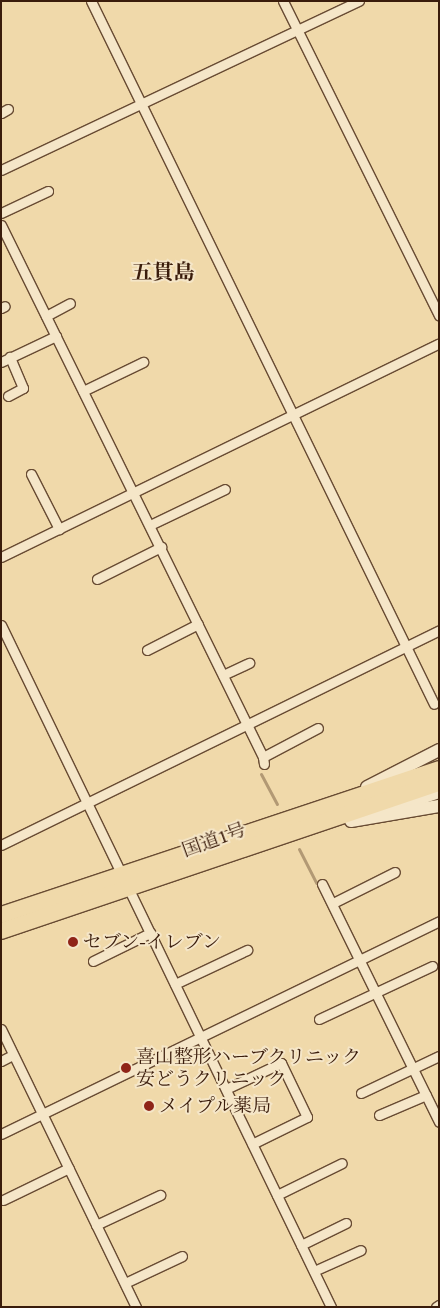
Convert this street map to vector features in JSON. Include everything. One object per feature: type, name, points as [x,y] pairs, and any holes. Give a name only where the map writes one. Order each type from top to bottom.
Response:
[{"type":"highway","name":"国道1号","points":[[1,914],[439,769]]},
{"type":"highway","name":"国道1号","points":[[1,931],[128,891],[228,857],[285,834],[439,783]]},
{"type":"street","points":[[91,1],[434,704]]},
{"type":"street","points":[[283,1],[439,315]]},
{"type":"street","points":[[1,170],[142,106],[359,1]]},
{"type":"street","points":[[1,213],[48,191]]},
{"type":"street","points":[[1,225],[161,547],[263,760],[318,728]]},
{"type":"street","points":[[46,316],[70,303]]},
{"type":"street","points":[[1,362],[56,336]]},
{"type":"street","points":[[1,557],[439,343]]},
{"type":"street","points":[[8,396],[23,388],[10,357]]},
{"type":"street","points":[[83,391],[144,362]]},
{"type":"street","points":[[31,474],[59,529]]},
{"type":"street","points":[[150,525],[225,489]]},
{"type":"street","points":[[97,579],[161,547]]},
{"type":"street","points":[[147,650],[198,624]]},
{"type":"street","points":[[1,625],[88,803],[128,891],[331,1307]]},
{"type":"street","points":[[1,846],[248,726],[439,630]]},
{"type":"street","points":[[223,675],[249,663]]},
{"type":"street","points":[[334,804],[439,750]]},
{"type":"street","points":[[228,857],[351,821],[439,792]]},
{"type":"street","points":[[351,821],[410,808],[439,806]]},
{"type":"street","points":[[333,903],[395,872]]},
{"type":"street","points":[[322,884],[439,1122]]},
{"type":"street","points":[[1,1134],[439,921]]},
{"type":"street","points":[[94,962],[150,933]]},
{"type":"street","points":[[175,984],[248,950]]},
{"type":"street","points":[[319,1019],[432,966]]},
{"type":"street","points":[[1,1029],[136,1307]]},
{"type":"street","points":[[1,1061],[14,1055]]},
{"type":"street","points":[[361,1093],[439,1056]]},
{"type":"street","points":[[226,1089],[282,1063],[307,1117],[252,1144]]},
{"type":"street","points":[[379,1115],[426,1095]]},
{"type":"street","points":[[277,1195],[342,1163]]},
{"type":"street","points":[[3,1200],[69,1168]]},
{"type":"street","points":[[96,1225],[160,1195]]},
{"type":"street","points":[[301,1245],[346,1223]]},
{"type":"street","points":[[314,1271],[361,1250]]},
{"type":"street","points":[[125,1283],[182,1256]]},
{"type":"waterway","points":[[261,774],[277,804]]},
{"type":"waterway","points":[[299,849],[316,883]]},
{"type":"place","name":"セブン-イレブン","points":[[73,942]]},
{"type":"place","name":"喜山整形ハーブクリニック 安どうクリニック","points":[[126,1068]]},
{"type":"place","name":"メイプル薬局","points":[[149,1106]]},
{"type":"district","name":"五貫島","points":[[163,272]]}]
